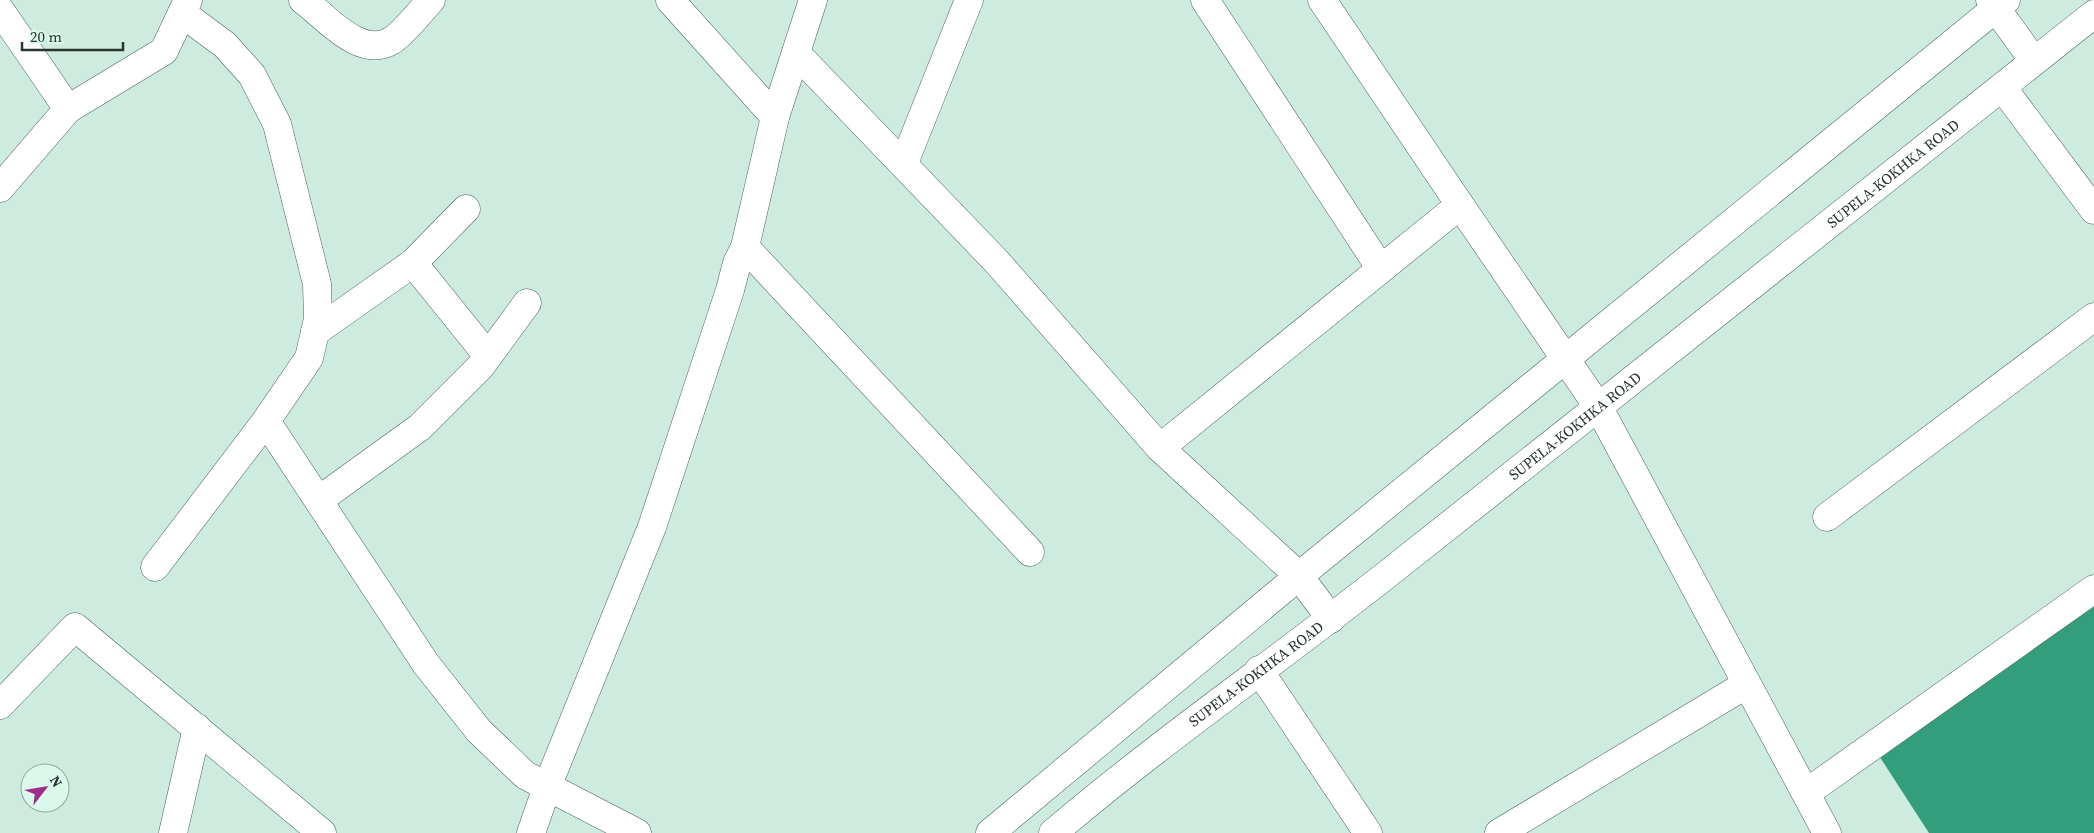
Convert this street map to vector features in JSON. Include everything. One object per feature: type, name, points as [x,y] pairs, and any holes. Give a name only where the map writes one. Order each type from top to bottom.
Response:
[{"type":"street","points":[[303,0],[351,39],[363,46],[379,46],[391,41],[431,0]]},
{"type":"street","points":[[670,0],[776,117]]},
{"type":"street","points":[[531,833],[547,787],[652,527],[741,255],[776,117],[813,0]]},
{"type":"street","points":[[904,163],[969,0]]},
{"type":"street","points":[[1205,0],[1381,269]]},
{"type":"street","points":[[1322,0],[1600,408],[1827,833]]},
{"type":"street","points":[[990,833],[1997,3],[2034,61]]},
{"type":"street","points":[[0,188],[68,110],[164,51],[186,5],[252,75],[277,124],[317,284],[318,319],[309,358],[266,421],[155,567]]},
{"type":"street","points":[[0,10],[68,110]]},
{"type":"street","name":"SUPELA-KOKHKA ROAD","points":[[1060,831],[1259,670],[1331,619],[1600,408],[2094,14]]},
{"type":"street","points":[[796,53],[904,163],[997,262],[1160,448],[1300,576],[1331,619]]},
{"type":"street","points":[[2002,87],[2094,210]]},
{"type":"street","points":[[1160,448],[1460,205]]},
{"type":"street","points":[[315,332],[413,263],[466,209]]},
{"type":"street","points":[[741,255],[1030,552]]},
{"type":"street","points":[[413,263],[488,356]]},
{"type":"street","points":[[318,500],[420,427],[488,356],[527,303]]},
{"type":"street","points":[[1828,517],[2094,317]]},
{"type":"street","points":[[266,421],[432,672],[479,731],[525,775],[637,833]]},
{"type":"street","points":[[1806,793],[2094,589]]},
{"type":"street","points":[[0,704],[75,627],[322,833]]},
{"type":"street","points":[[1259,670],[1368,833]]},
{"type":"street","points":[[1499,833],[1747,684]]},
{"type":"street","points":[[173,833],[197,728]]},
{"type":"shaded area","points":[[2094,605],[2094,833],[1929,833],[1874,748]]}]
